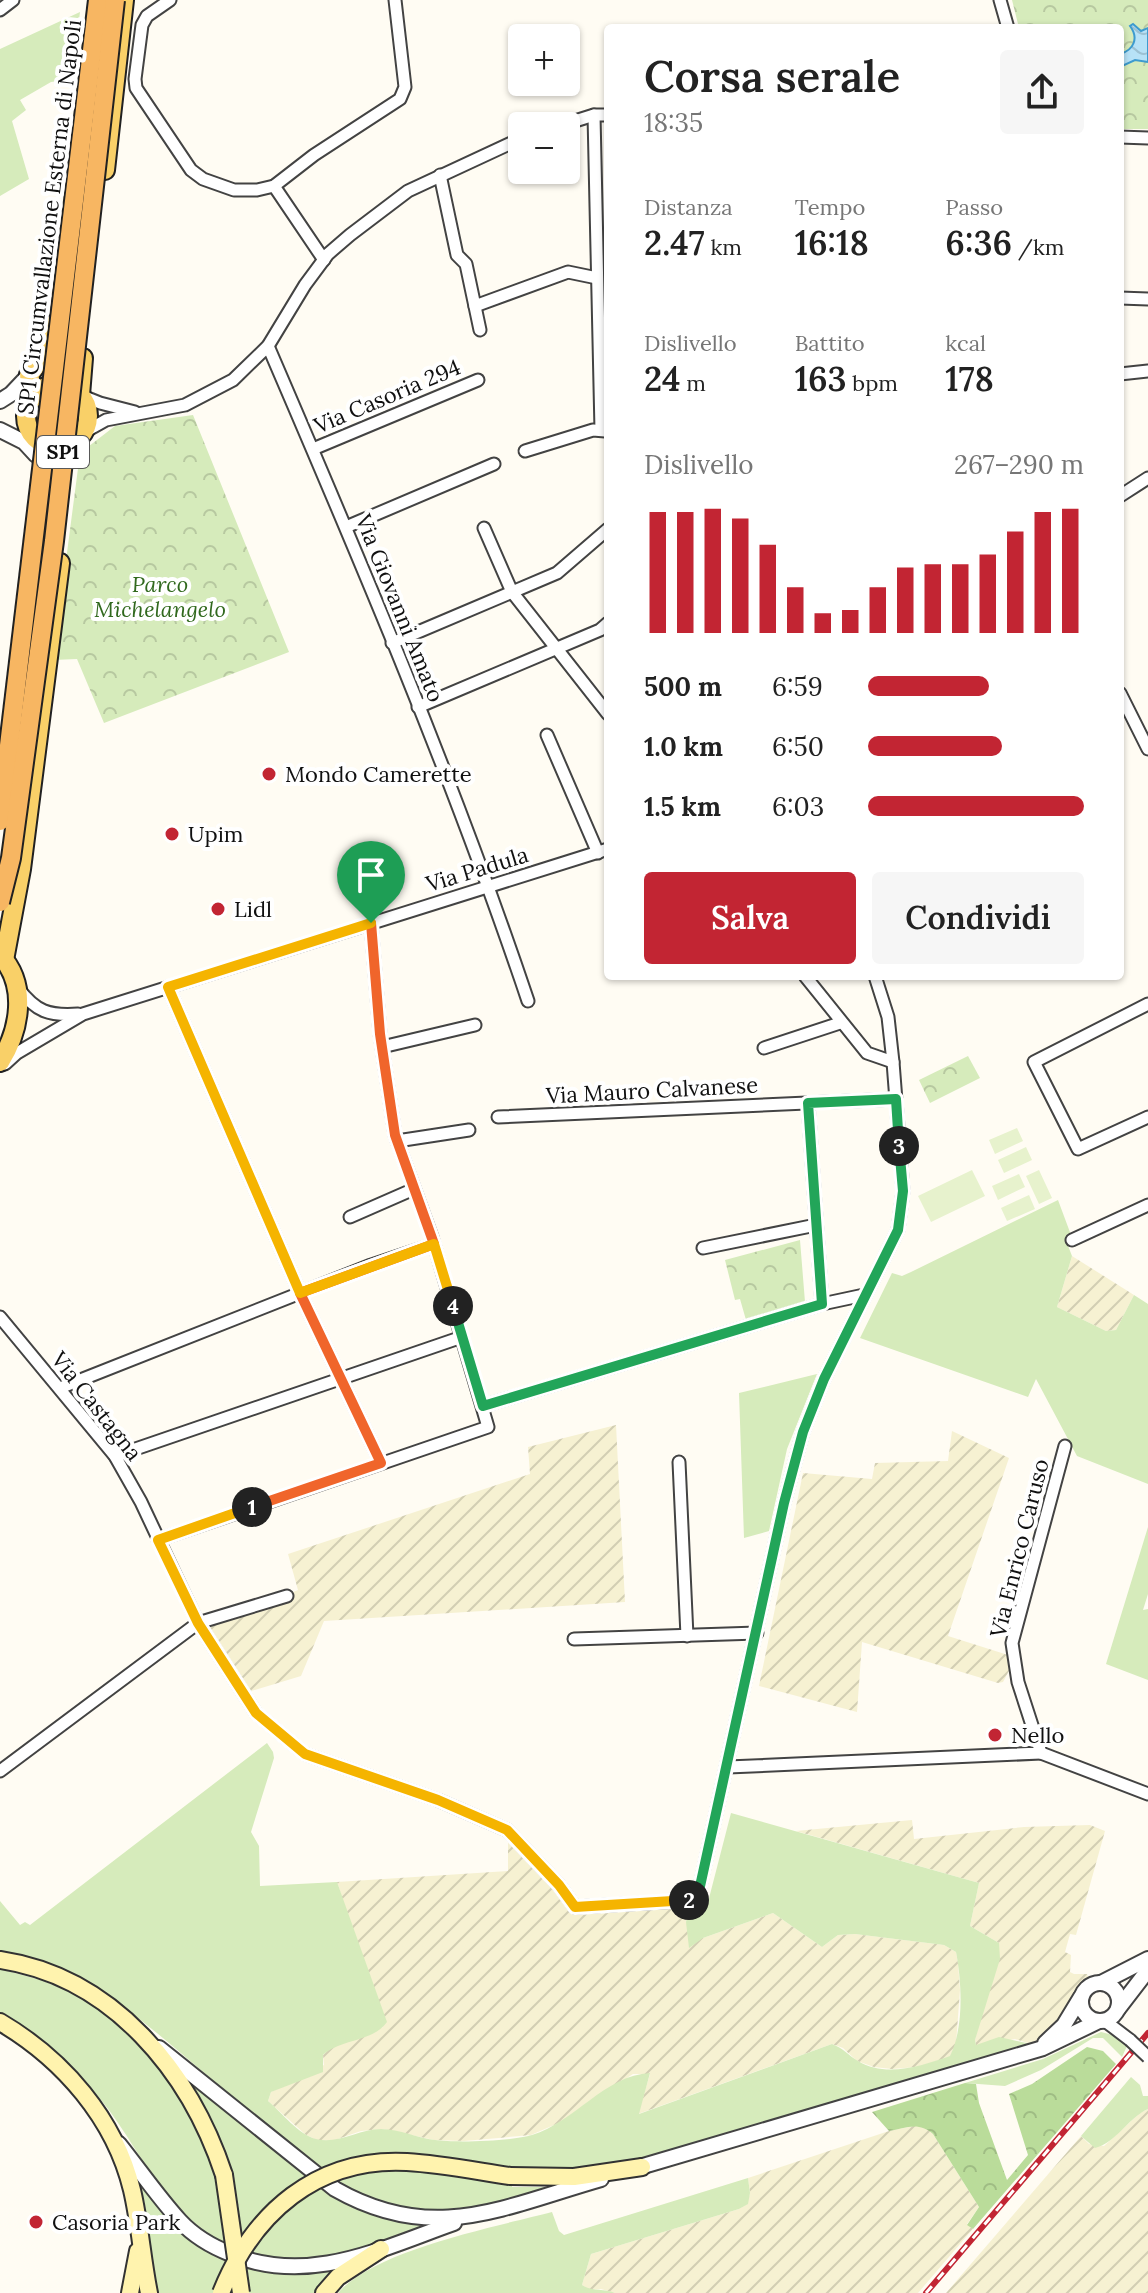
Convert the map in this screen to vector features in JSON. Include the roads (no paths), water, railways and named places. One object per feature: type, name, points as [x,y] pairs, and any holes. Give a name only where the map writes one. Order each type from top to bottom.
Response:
[{"type":"highway","name":"SP1 Circumvallazione Esterna di Napoli","points":[[0,821],[98,0]]},
{"type":"highway","name":"SP1 Circumvallazione Esterna di Napoli","points":[[0,902],[11,858],[54,541],[115,0]]},
{"type":"main road","points":[[34,398],[29,375],[47,350],[52,337],[90,0]]},
{"type":"main road","points":[[0,1062],[15,1031],[18,987],[2,958],[21,869],[78,438],[88,415],[80,395],[124,0]]},
{"type":"main road","points":[[0,766],[36,444],[26,412],[28,404],[41,389],[51,385],[62,385],[80,395]]},
{"type":"main road","points":[[36,444],[57,447],[78,438]]},
{"type":"main road","points":[[0,1960],[32,1966],[73,1984],[112,2008],[146,2038],[185,2088],[206,2127],[224,2175],[241,2293]]},
{"type":"main road","points":[[0,2022],[56,2063],[101,2116],[112,2134],[132,2190],[149,2293]]},
{"type":"main road","points":[[221,2293],[252,2234],[271,2213],[293,2194],[324,2175],[348,2167],[407,2162],[510,2176],[578,2180],[642,2167]]},
{"type":"main road","points":[[130,2293],[140,2241]]},
{"type":"main road","points":[[324,2293],[338,2277],[381,2249]]},
{"type":"street","points":[[0,10],[13,0]]},
{"type":"street","points":[[170,0],[147,16],[142,25],[136,88],[186,163],[203,179],[234,190],[274,186],[403,95],[405,78],[395,0]]},
{"type":"street","points":[[1000,0],[1007,24]]},
{"type":"street","points":[[525,451],[593,430],[604,430],[594,115]]},
{"type":"street","points":[[580,119],[604,115]]},
{"type":"street","points":[[1124,137],[1148,138]]},
{"type":"street","points":[[78,438],[106,420],[185,405],[233,380],[268,346],[324,260],[350,235],[408,191],[508,144]]},
{"type":"street","points":[[440,175],[457,255],[466,264],[480,330]]},
{"type":"street","points":[[274,186],[324,260]]},
{"type":"street","points":[[475,306],[568,272],[597,278]]},
{"type":"street","points":[[1124,298],[1148,299]]},
{"type":"street","name":"Via Giovanni Amato","points":[[268,346],[346,527],[418,707],[489,887],[528,1001]]},
{"type":"street","points":[[1124,374],[1148,371]]},
{"type":"street","points":[[5,398],[29,375]]},
{"type":"street","name":"Via Casoria 294","points":[[313,449],[478,380]]},
{"type":"street","points":[[80,395],[139,413]]},
{"type":"street","points":[[5,398],[34,398]]},
{"type":"street","points":[[6,433],[30,446],[36,444]]},
{"type":"street","points":[[346,527],[494,464]]},
{"type":"street","points":[[1124,493],[1148,478]]},
{"type":"street","points":[[484,528],[512,592],[604,709]]},
{"type":"street","points":[[392,643],[557,573],[604,532]]},
{"type":"street","points":[[418,707],[604,626]]},
{"type":"street","points":[[1124,701],[1148,749]]},
{"type":"street","points":[[547,735],[603,851]]},
{"type":"street","name":"Via Padula","points":[[0,1068],[17,1053],[83,1014],[603,851]]},
{"type":"street","points":[[158,1540],[488,1427],[434,1244],[397,1141],[382,1047],[371,923]]},
{"type":"street","points":[[808,980],[867,1053],[893,1062]]},
{"type":"street","points":[[876,980],[888,1017],[893,1062],[903,1191],[898,1230],[824,1379],[803,1432],[784,1503],[728,1767],[1041,1753],[1148,1794]]},
{"type":"street","name":"Via Padula","points":[[18,987],[50,1015],[83,1014]]},
{"type":"street","points":[[168,987],[300,1293],[381,1463]]},
{"type":"street","points":[[1148,1004],[1034,1062],[1078,1149],[1148,1117]]},
{"type":"street","points":[[764,1048],[840,1023]]},
{"type":"street","points":[[382,1047],[475,1025]]},
{"type":"street","name":"Via Mauro Calvanese","points":[[498,1117],[896,1099]]},
{"type":"street","points":[[808,1103],[822,1304]]},
{"type":"street","points":[[397,1141],[469,1130]]},
{"type":"street","points":[[350,1217],[414,1189]]},
{"type":"street","points":[[1072,1240],[1148,1205]]},
{"type":"street","points":[[703,1248],[816,1225]]},
{"type":"street","points":[[60,1388],[300,1293],[434,1244]]},
{"type":"street","points":[[483,1406],[822,1304],[864,1295]]},
{"type":"street","name":"Via Castagna","points":[[0,1317],[115,1456],[198,1623],[256,1713],[305,1754],[438,1800],[507,1830],[559,1885],[575,1907],[697,1900],[728,1767]]},
{"type":"street","points":[[115,1456],[462,1337]]},
{"type":"street","name":"Via Enrico Caruso","points":[[1041,1753],[1018,1682],[1012,1643],[1065,1446]]},
{"type":"street","points":[[679,1462],[687,1636]]},
{"type":"street","points":[[0,1771],[198,1623],[287,1596]]},
{"type":"street","points":[[574,1639],[757,1633]]},
{"type":"street","points":[[1027,2053],[1056,2034],[1090,1986],[1148,1959]]},
{"type":"street","points":[[642,2167],[1027,2053],[1071,2037],[1109,2016],[1148,1970]]},
{"type":"street","points":[[1101,1983],[1116,1992],[1109,2016]]},
{"type":"street","points":[[1082,1995],[1080,2001],[1084,2013],[1109,2016],[1148,2057]]},
{"type":"street","points":[[146,2038],[335,2189],[357,2202],[401,2214],[441,2219],[471,2217]]},
{"type":"street","points":[[1132,2038],[1148,2050]]},
{"type":"street","points":[[112,2134],[181,2222],[223,2251],[249,2261],[293,2268],[329,2264],[381,2249],[578,2180]]},
{"type":"water","points":[[1133,24],[1141,31],[1148,28],[1148,62],[1135,60],[1124,65],[1124,52],[1134,43],[1130,26]]},
{"type":"railway","points":[[926,2293],[1148,2033]]},
{"type":"place","name":"Mondo Camerette","points":[[269,774]]},
{"type":"place","name":"Upim","points":[[172,834]]},
{"type":"place","name":"Lidl","points":[[218,909]]},
{"type":"place","name":"Nello","points":[[995,1735]]},
{"type":"place","name":"Casoria Park","points":[[36,2222]]},
{"type":"park label","name":"Parco Michelangelo","points":[[160,596]]}]
